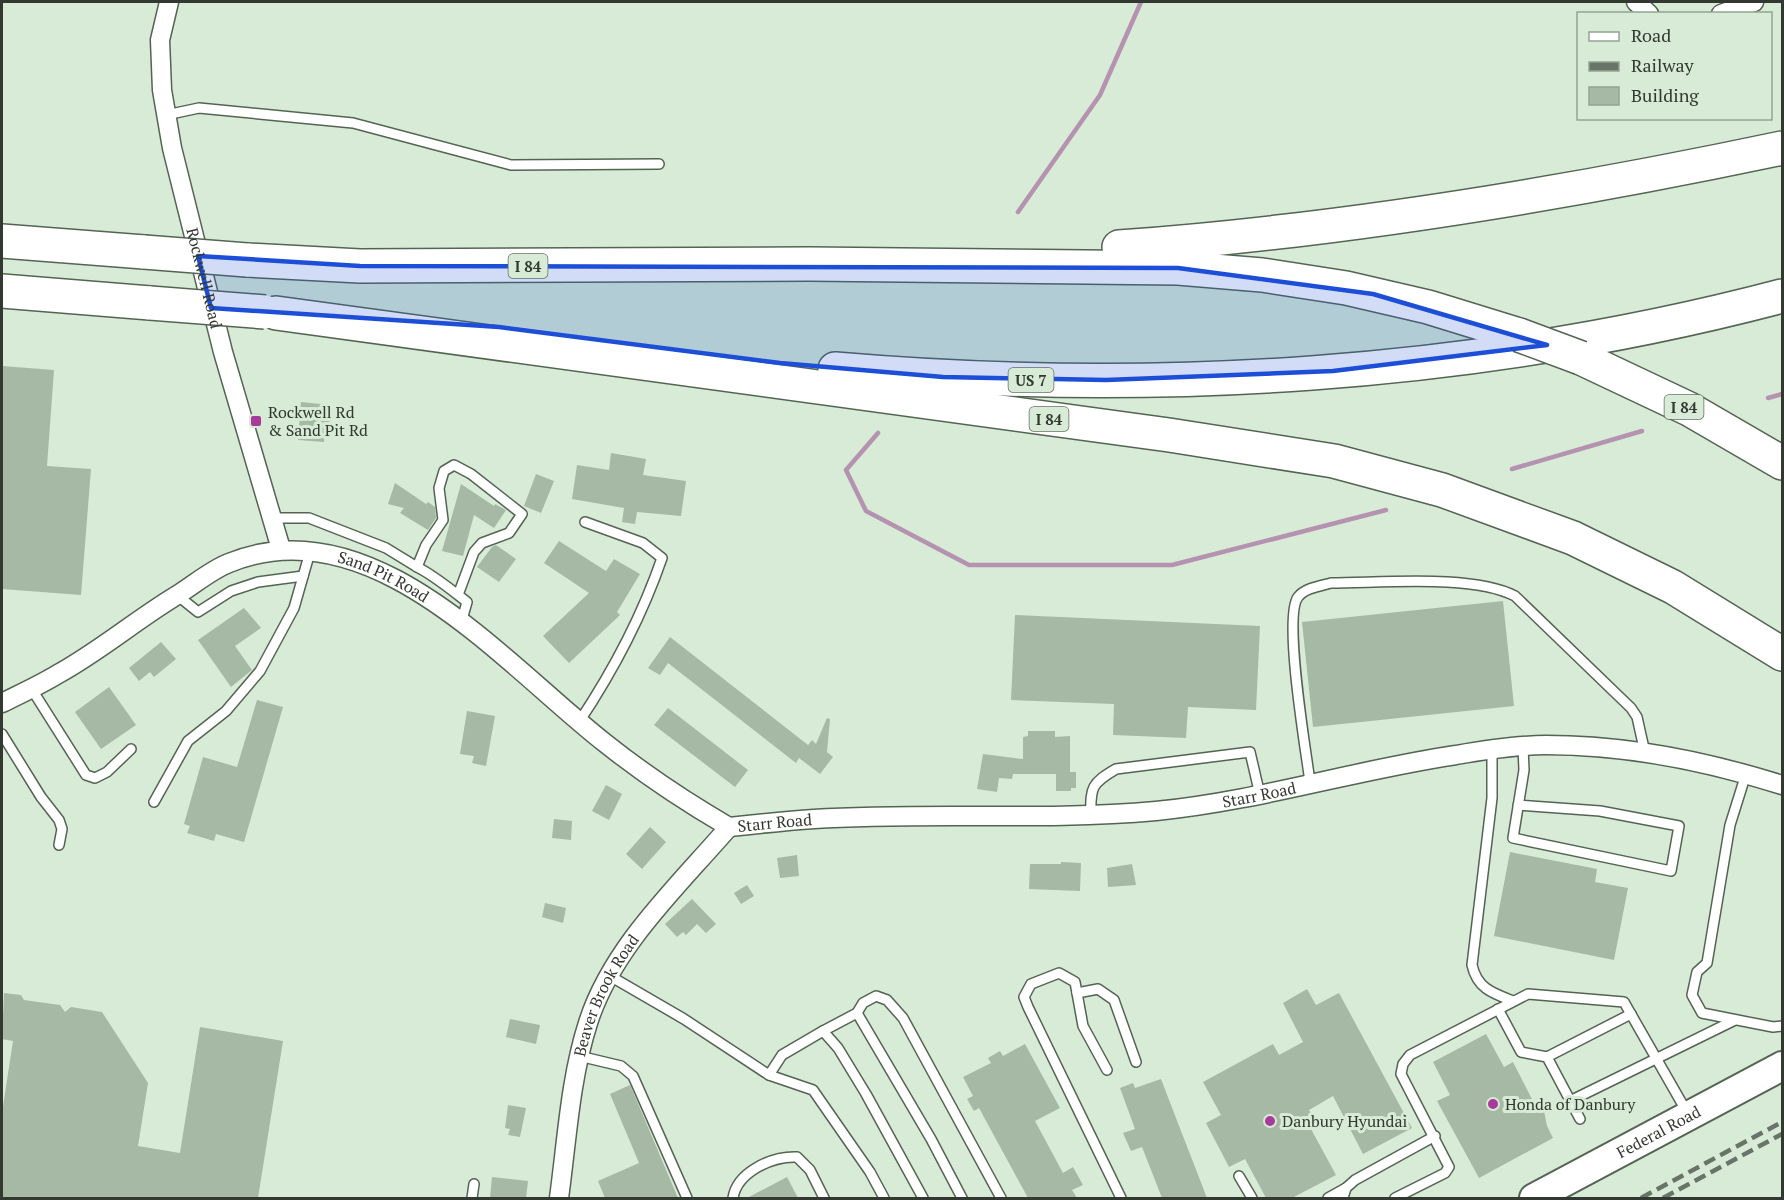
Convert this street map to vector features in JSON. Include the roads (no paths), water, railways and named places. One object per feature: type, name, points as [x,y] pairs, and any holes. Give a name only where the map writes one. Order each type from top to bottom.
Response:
[{"type":"highway","points":[[1546,193],[1782,136]]},
{"type":"highway","points":[[809,264],[1211,240],[1401,216],[1546,193],[1782,148]]},
{"type":"highway","name":"I 84","points":[[2,241],[247,260],[360,266],[1122,265],[1225,271],[1317,283],[1400,300],[1519,335],[1581,358],[1672,400],[1782,463]]},
{"type":"highway","name":"I 84","points":[[2,291],[270,313],[1169,435],[1352,465],[1442,490],[1573,538],[1673,586],[1782,654]]},
{"type":"highway","name":"US 7","points":[[270,313],[545,332],[836,369],[997,380],[1095,381],[1333,371],[1445,360],[1623,331],[1782,296]]},
{"type":"main road","name":"Federal Road","points":[[1534,1198],[1782,1066]]},
{"type":"street","name":"Rockwell Road","points":[[170,2],[160,40],[166,115],[182,190],[218,332],[281,549]]},
{"type":"street","points":[[1726,12],[1754,2]]},
{"type":"street","name":"Sand Pit Road","points":[[2,703],[60,674],[141,616],[228,563],[281,549],[310,552],[346,559],[410,586],[461,623],[579,722],[690,805],[729,827]]},
{"type":"street","name":"Starr Road","points":[[729,827],[815,819],[1091,815],[1156,811],[1260,795],[1310,782],[1420,760],[1492,749],[1523,747],[1606,747],[1746,774],[1782,785]]},
{"type":"street","name":"Beaver Brook Road","points":[[559,1198],[579,1056],[588,1021],[630,942],[729,827]]},
{"type":"lane","points":[[166,115],[199,108],[353,123],[511,165],[658,164]]},
{"type":"lane","points":[[417,567],[426,545],[443,520],[439,488],[444,471],[454,465],[471,474],[522,514],[509,533],[482,543],[474,552],[458,595]]},
{"type":"lane","points":[[272,518],[309,519],[386,548],[431,574],[467,602],[461,623]]},
{"type":"lane","points":[[579,722],[609,678],[622,646],[648,599],[662,558],[643,543],[585,522]]},
{"type":"lane","points":[[154,802],[188,741],[226,711],[260,671],[294,608],[310,552]]},
{"type":"lane","points":[[177,595],[198,612],[231,591],[258,582],[303,576]]},
{"type":"lane","points":[[1310,782],[1295,661],[1292,608],[1298,596],[1310,588],[1331,583],[1473,583],[1498,587],[1515,596],[1630,708],[1637,717],[1645,753]]},
{"type":"lane","points":[[31,688],[86,775],[95,778],[107,772],[131,749]]},
{"type":"lane","points":[[2,734],[41,797],[59,820],[62,829],[59,845]]},
{"type":"lane","points":[[1518,805],[1600,811],[1679,826],[1671,871],[1513,838],[1518,805],[1524,770],[1523,747]]},
{"type":"lane","points":[[1492,749],[1492,798],[1472,965],[1475,978],[1487,991],[1513,1001]]},
{"type":"lane","points":[[1091,815],[1090,793],[1097,780],[1116,770],[1250,752],[1260,795]]},
{"type":"lane","points":[[1746,774],[1730,825],[1707,963],[1697,972],[1692,995],[1702,1013],[1773,1027],[1782,1026]]},
{"type":"lane","points":[[1107,1070],[1083,1026],[1075,982],[1059,973],[1031,984],[1024,997],[1121,1198]]},
{"type":"lane","points":[[610,976],[684,1018],[768,1075],[813,1090],[870,1172],[884,1198]]},
{"type":"lane","points":[[1077,993],[1098,989],[1114,1000],[1136,1062]]},
{"type":"lane","points":[[1395,1198],[1445,1173],[1449,1167],[1448,1161],[1401,1074],[1403,1064],[1410,1055],[1528,994],[1624,1002],[1689,1116]]},
{"type":"lane","points":[[768,1075],[782,1055],[857,1013],[863,1003],[876,996],[887,1000],[903,1018],[1001,1198]]},
{"type":"lane","points":[[1498,1009],[1521,1052],[1547,1057],[1631,1014]]},
{"type":"lane","points":[[857,1013],[926,1130],[962,1198]]},
{"type":"lane","points":[[1570,1101],[1735,1020]]},
{"type":"lane","points":[[823,1030],[838,1048],[866,1094],[923,1198]]},
{"type":"lane","points":[[579,1056],[621,1066],[633,1076],[687,1198]]},
{"type":"lane","points":[[1547,1057],[1580,1119]]},
{"type":"lane","points":[[1328,1198],[1355,1180],[1435,1136]]},
{"type":"lane","points":[[733,1198],[735,1187],[746,1175],[784,1156],[797,1157],[810,1170],[824,1198]]},
{"type":"lane","points":[[1239,1176],[1252,1198]]},
{"type":"lane","points":[[472,1198],[474,1184]]},
{"type":"lane","points":[[1343,1198],[1346,1188]]},
{"type":"waterway","points":[[1018,212],[1100,95],[1141,2]]},
{"type":"waterway","points":[[1768,398],[1782,394]]},
{"type":"waterway","points":[[1512,469],[1642,431]]},
{"type":"waterway","points":[[878,433],[846,470],[866,511],[969,565],[1172,565],[1386,510]]},
{"type":"railway","points":[[1641,1198],[1782,1122]]},
{"type":"railway","points":[[1663,1198],[1782,1134]]},
{"type":"place","name":"Rockwell Rd & Sand Pit Rd","points":[[256,421]]},
{"type":"place","name":"Honda of Danbury","points":[[1493,1104]]},
{"type":"place","name":"Danbury Hyundai","points":[[1270,1121]]}]
